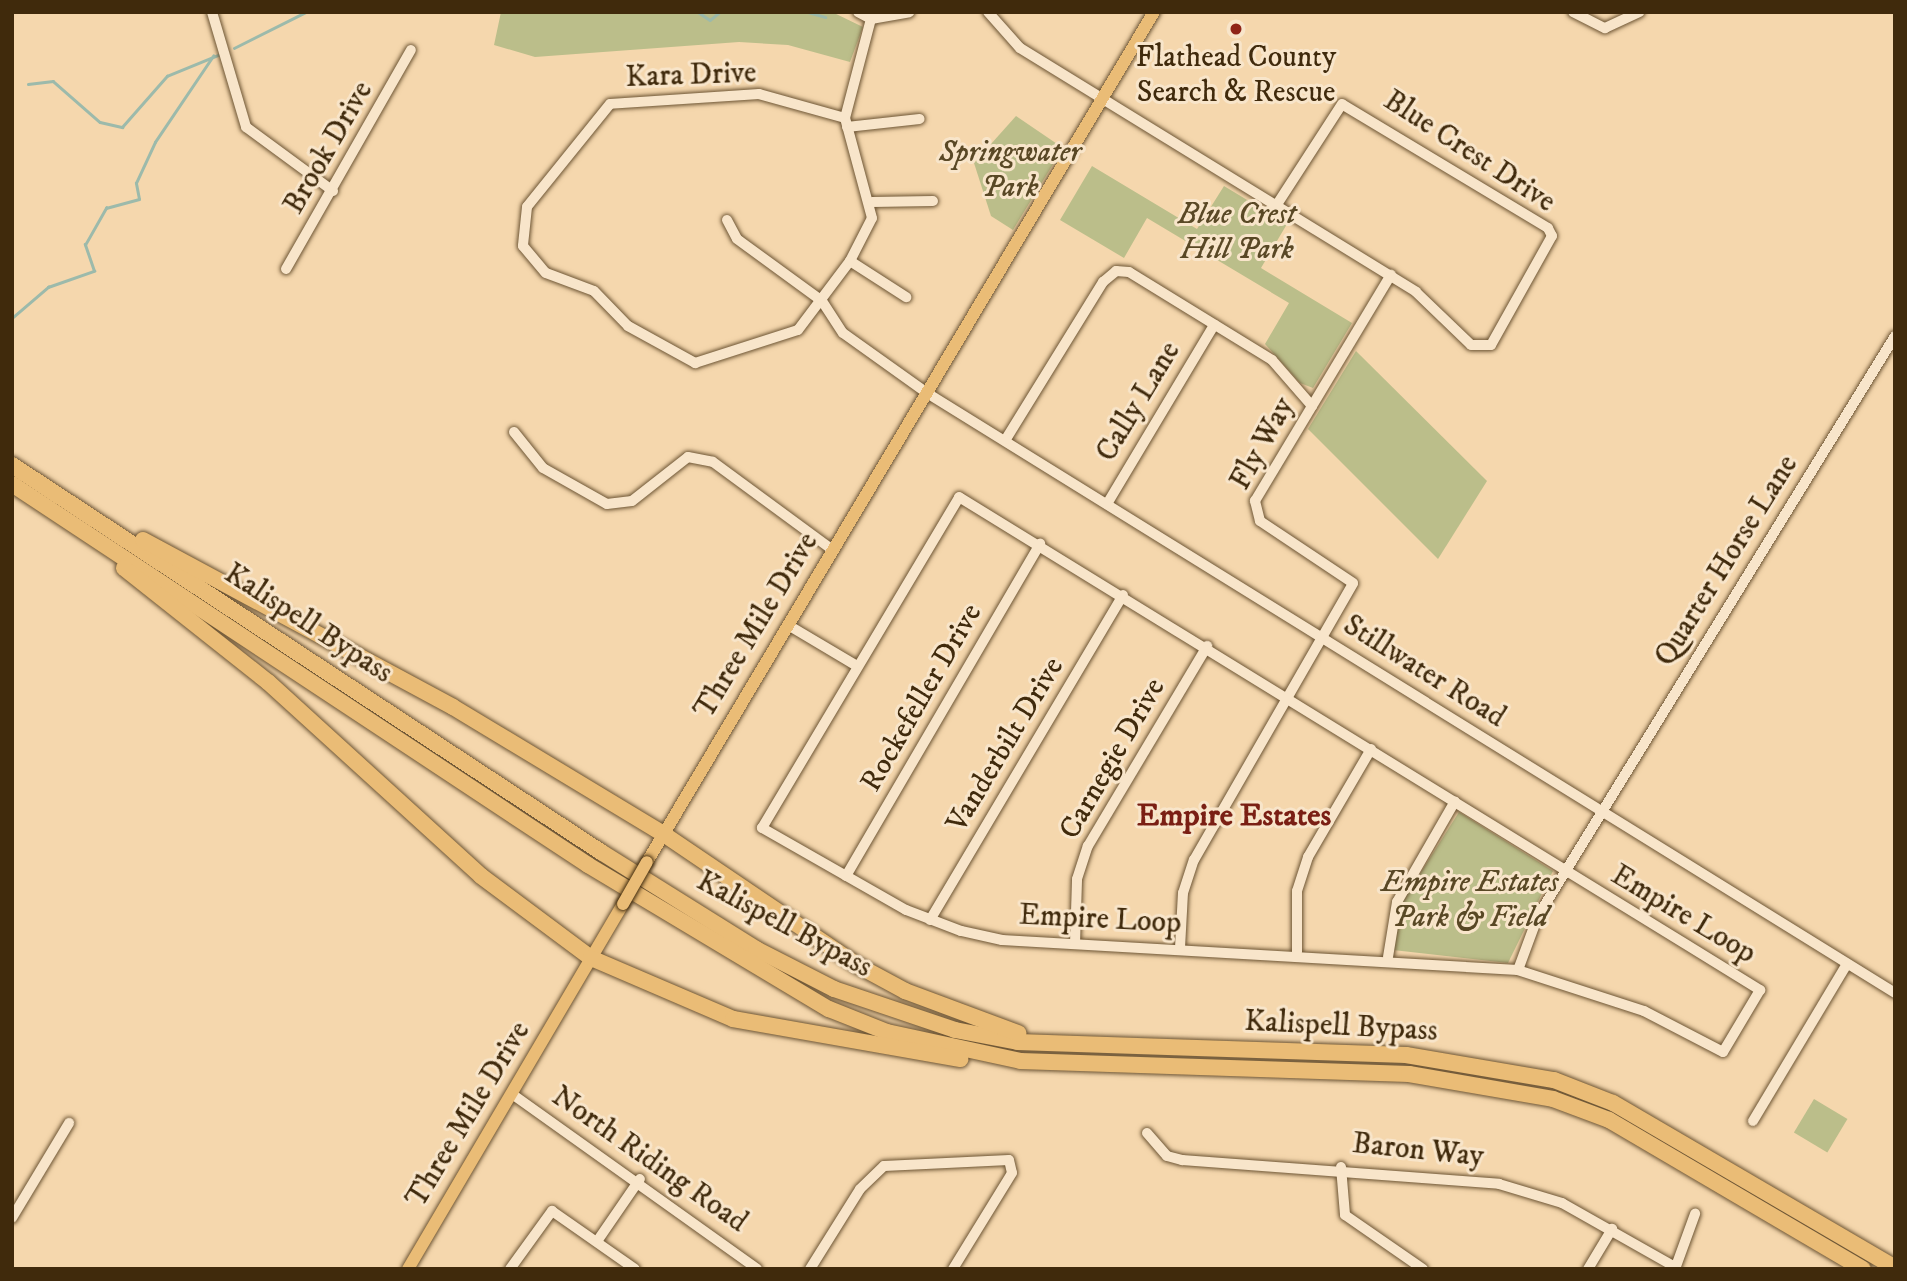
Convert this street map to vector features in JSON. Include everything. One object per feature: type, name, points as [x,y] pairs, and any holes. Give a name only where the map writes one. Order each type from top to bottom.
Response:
[{"type":"highway","name":"Kalispell Bypass","points":[[12,466],[756,948],[834,989],[898,1013],[990,1038],[1050,1043],[1406,1055],[1554,1080],[1613,1103],[1895,1268]]},
{"type":"highway","name":"Kalispell Bypass","points":[[12,484],[588,865],[792,989],[887,1032],[992,1057],[1409,1074],[1553,1099],[1609,1120],[1863,1269]]},
{"type":"highway","points":[[50,509],[268,682],[481,876],[592,958],[733,1019],[904,1053],[992,1057]]},
{"type":"highway","points":[[96,519],[175,554],[344,647],[665,835],[905,991],[1050,1043]]},
{"type":"main road","name":"Three Mile Drive","points":[[408,1269],[647,862],[1154,12]]},
{"type":"street","points":[[212,12],[246,127],[333,191]]},
{"type":"street","points":[[858,12],[871,19],[909,12]]},
{"type":"street","name":"Blue Crest Drive","points":[[988,12],[1020,48],[1102,100],[1278,203],[1391,275],[1482,349],[1491,345],[1552,236],[1548,228],[1342,104],[1278,203]]},
{"type":"street","points":[[1573,12],[1605,28],[1640,12]]},
{"type":"street","points":[[871,19],[846,123],[872,202],[933,201]]},
{"type":"street","name":"Brook Drive","points":[[286,269],[333,191],[411,50]]},
{"type":"street","name":"Kara Drive","points":[[846,123],[759,94],[610,104],[527,207],[522,225],[523,246],[546,273],[594,291],[628,326],[695,363],[713,362],[748,342],[780,341],[822,301],[866,235],[872,202]]},
{"type":"street","points":[[846,123],[920,119]]},
{"type":"street","points":[[727,220],[737,239],[822,301]]},
{"type":"street","points":[[850,261],[906,297]]},
{"type":"street","points":[[1006,439],[1115,271],[1129,272],[1272,360],[1312,406]]},
{"type":"street","name":"Fly Way","points":[[1324,640],[1353,583],[1254,513],[1312,406],[1391,275]]},
{"type":"street","name":"Stillwater Road","points":[[822,301],[843,333],[927,393],[1006,439],[1324,640],[1895,993]]},
{"type":"street","name":"Cally Lane","points":[[1107,504],[1214,325]]},
{"type":"street","name":"Quarter Horse Lane","points":[[1518,970],[1528,937],[1565,871],[1895,336]]},
{"type":"street","points":[[514,432],[543,468],[607,504],[632,501],[688,457],[713,462],[833,550]]},
{"type":"street","name":"Empire Loop","points":[[959,497],[1040,544],[1760,990],[1723,1052],[1643,1011],[1518,970],[1388,957],[1002,940],[930,920],[762,828],[959,497]]},
{"type":"street","name":"Rockefeller Drive","points":[[846,876],[1040,544]]},
{"type":"street","name":"Vanderbilt Drive","points":[[930,920],[1123,596]]},
{"type":"street","points":[[788,625],[857,666]]},
{"type":"street","points":[[1180,948],[1183,893],[1194,860],[1324,640]]},
{"type":"street","name":"Carnegie Drive","points":[[1075,944],[1077,879],[1088,846],[1207,646]]},
{"type":"street","points":[[1297,952],[1297,891],[1308,857],[1371,749]]},
{"type":"street","points":[[1388,957],[1397,902],[1455,801]]},
{"type":"street","points":[[1753,1121],[1847,964]]},
{"type":"street","name":"North Riding Road","points":[[512,1094],[640,1179],[757,1269]]},
{"type":"street","points":[[12,1218],[69,1123]]},
{"type":"street","name":"Baron Way","points":[[1147,1133],[1167,1156],[1182,1160],[1340,1167],[1499,1184],[1562,1203],[1612,1229],[1675,1268]]},
{"type":"street","points":[[810,1269],[860,1189],[884,1167],[1009,1160],[1012,1173],[953,1269]]},
{"type":"street","points":[[1340,1167],[1345,1215],[1423,1269]]},
{"type":"street","points":[[598,1240],[640,1179]]},
{"type":"street","points":[[510,1269],[552,1211],[598,1240],[635,1269]]},
{"type":"street","points":[[1675,1268],[1695,1214]]},
{"type":"street","points":[[1588,1269],[1612,1229]]},
{"type":"green space","points":[[501,12],[832,12],[863,27],[850,62],[788,45],[739,42],[535,57],[494,45]]},
{"type":"green space","name":"Springwater Park","points":[[1016,116],[1063,148],[1013,230],[991,216],[974,163]]},
{"type":"green space","name":"Blue Crest Hill Park","points":[[1092,166],[1197,229],[1224,186],[1287,224],[1261,268],[1352,323],[1313,388],[1300,383],[1265,344],[1289,303],[1147,218],[1124,258],[1060,220]]},
{"type":"green space","points":[[1356,351],[1487,481],[1438,559],[1308,429]]},
{"type":"green space","name":"Empire Estates Park & Field","points":[[1459,812],[1553,871],[1508,963],[1393,950],[1402,902]]},
{"type":"green space","points":[[1814,1099],[1847,1119],[1827,1153],[1794,1132]]},
{"type":"waterway","points":[[234,48],[306,12]]},
{"type":"waterway","points":[[664,12],[688,12]]},
{"type":"waterway","points":[[698,12],[710,20],[720,12]]},
{"type":"waterway","points":[[808,12],[825,17]]},
{"type":"waterway","points":[[28,84],[53,81],[100,122],[122,127],[167,76],[218,55]]},
{"type":"waterway","points":[[12,318],[48,287],[94,271],[85,245],[106,208],[139,199],[136,183],[155,142],[213,56]]},
{"type":"place","name":"Flathead County Search & Rescue","points":[[1236,29]]},
{"type":"district","name":"Empire Estates","points":[[1234,816]]}]
